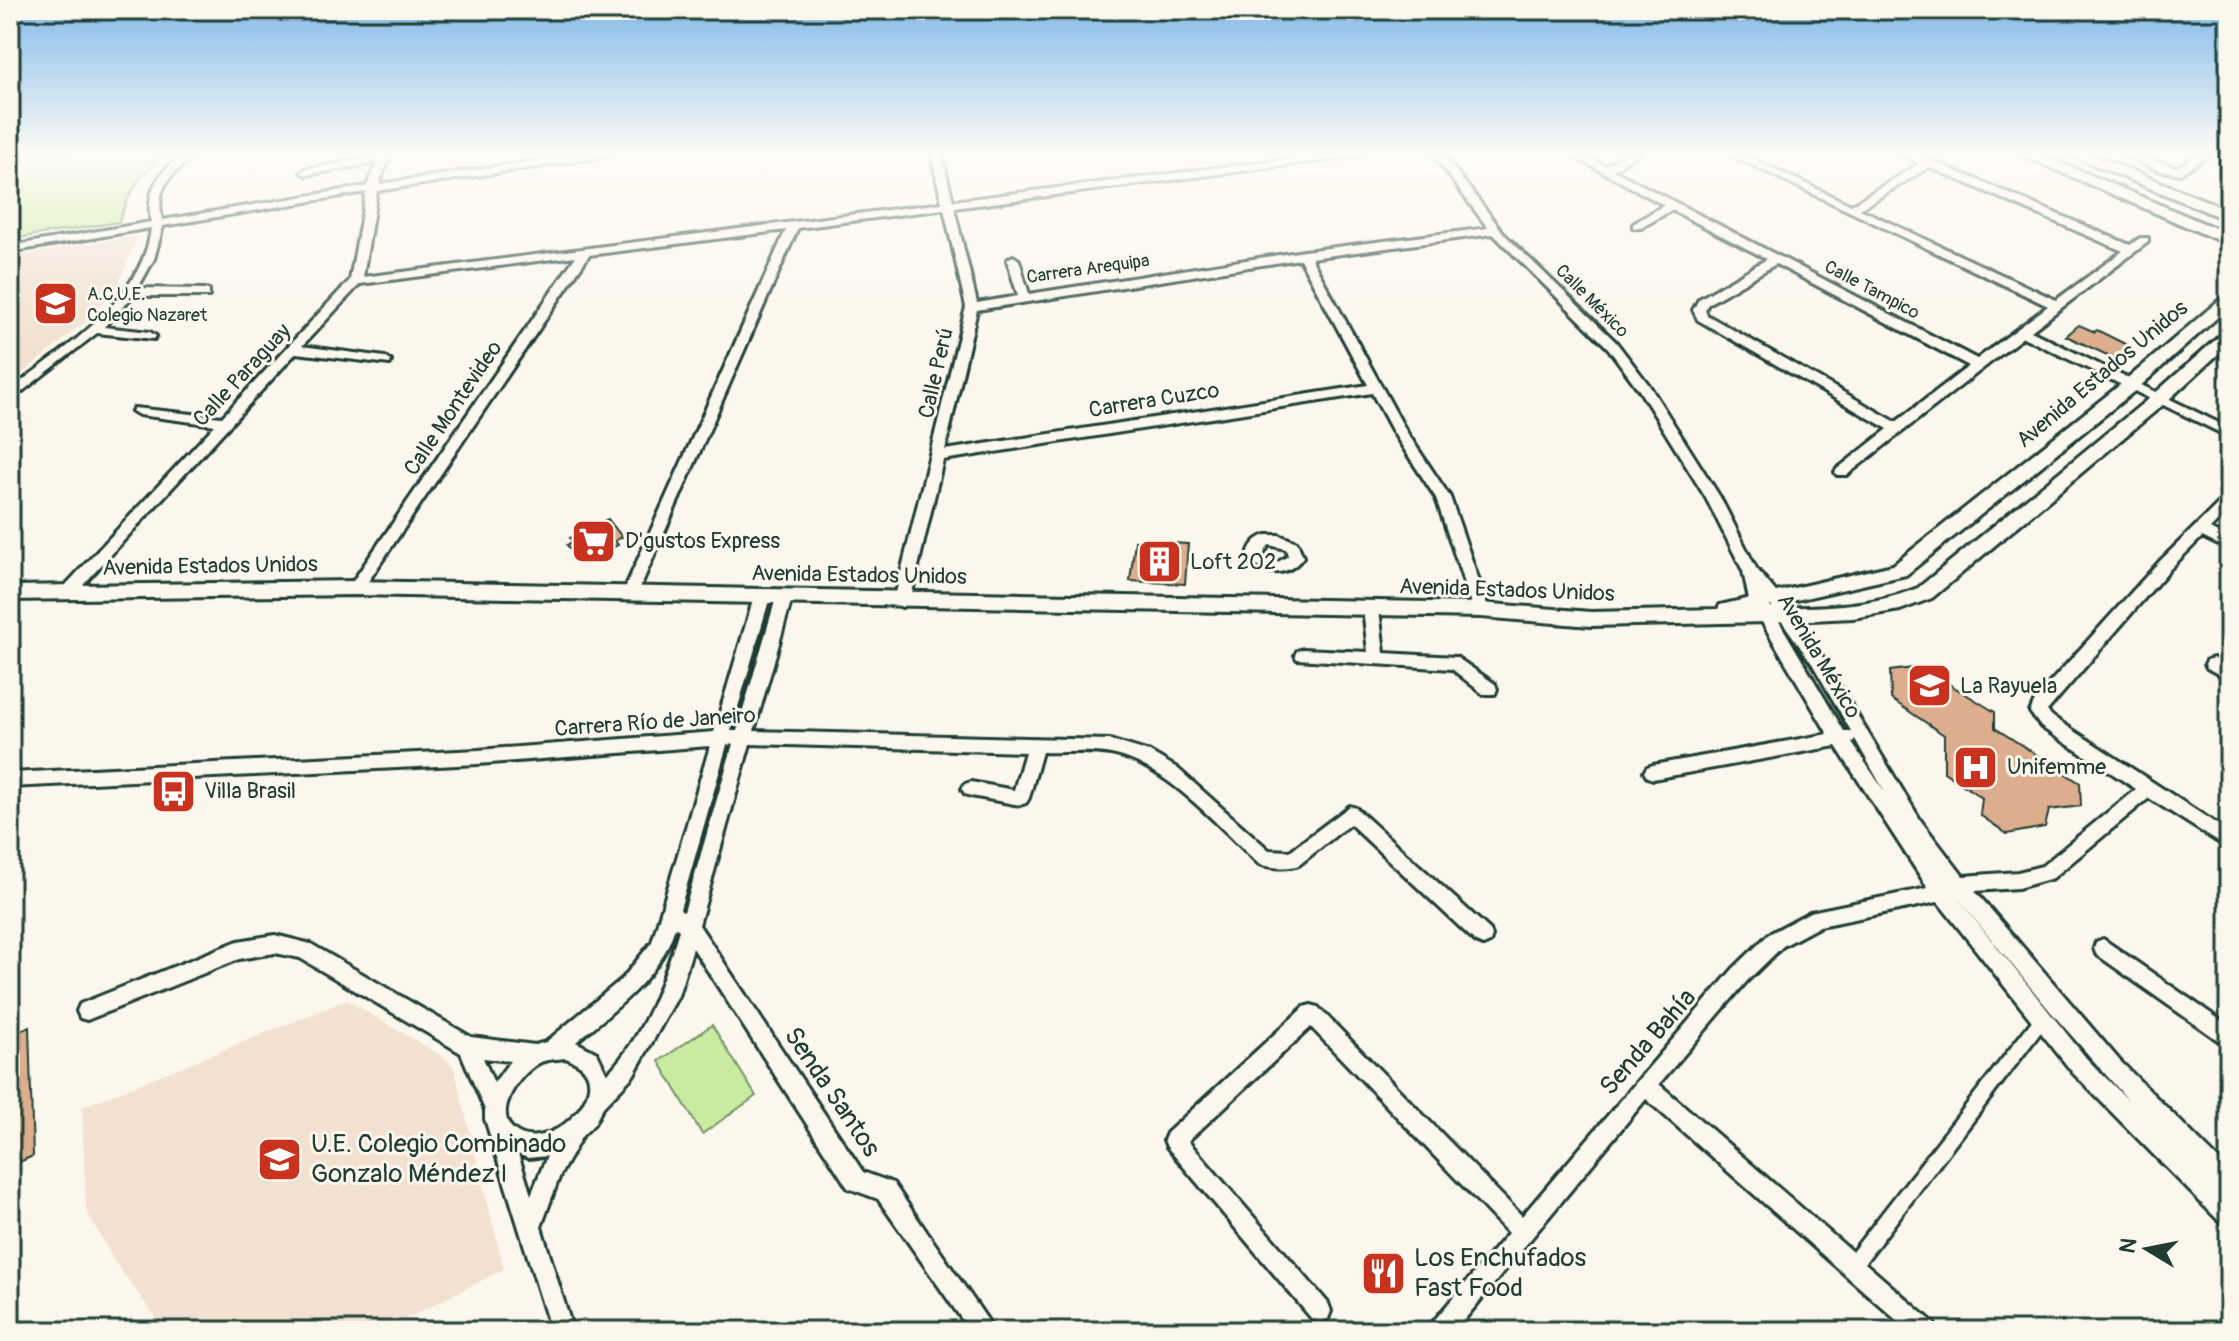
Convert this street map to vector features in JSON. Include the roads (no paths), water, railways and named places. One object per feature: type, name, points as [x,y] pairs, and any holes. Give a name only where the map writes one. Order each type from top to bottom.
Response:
[{"type":"main road","points":[[2172,216],[2229,240]]},
{"type":"street","points":[[10,397],[92,329],[130,292],[149,259],[157,224],[155,216]]},
{"type":"street","points":[[10,249],[207,216]]},
{"type":"street","points":[[367,216],[356,281],[878,216]]},
{"type":"street","name":"Calle Perú","points":[[902,601],[972,307],[950,216]]},
{"type":"street","name":"Calle México","points":[[1485,216],[1612,345],[1644,388],[1713,497],[1750,571]]},
{"type":"street","points":[[1637,226],[1654,216]]},
{"type":"street","name":"Calle Tampico","points":[[1692,216],[1978,365]]},
{"type":"street","points":[[1870,216],[2056,305]]},
{"type":"street","points":[[2051,216],[2131,250]]},
{"type":"street","points":[[630,595],[793,226]]},
{"type":"street","name":"Carrera Arequipa","points":[[972,307],[1304,255],[1496,230]]},
{"type":"street","points":[[1842,472],[2144,240]]},
{"type":"street","name":"Calle Montevideo","points":[[356,588],[585,252]]},
{"type":"street","points":[[1304,255],[1400,432],[1443,497],[1481,610]]},
{"type":"street","points":[[1776,259],[1703,302],[1699,310],[1702,317],[1898,429]]},
{"type":"street","points":[[1013,260],[1024,297]]},
{"type":"street","name":"Calle Paraguay","points":[[67,593],[356,281]]},
{"type":"street","points":[[130,292],[205,293]]},
{"type":"street","name":"Avenida Estados Unidos","points":[[10,593],[356,588],[1481,610],[1591,619],[1706,617],[1858,583],[1899,570],[2131,385],[2229,299]]},
{"type":"street","points":[[92,329],[150,336]]},
{"type":"street","points":[[2022,332],[2229,433]]},
{"type":"street","points":[[1789,614],[1853,611],[1900,603],[1925,593],[2159,399],[2229,336]]},
{"type":"street","points":[[292,349],[385,361]]},
{"type":"street","name":"Carrera Cuzco","points":[[938,456],[1376,388]]},
{"type":"street","points":[[139,411],[226,422]]},
{"type":"street","points":[[2229,501],[2103,634],[2042,703],[2038,712],[2047,722],[2229,841]]},
{"type":"street","points":[[2200,530],[2229,545]]},
{"type":"street","name":"Avenida México","points":[[1750,571],[1840,739],[2042,1019],[2080,1066],[2229,1215]]},
{"type":"street","points":[[597,1099],[626,1069],[671,990],[680,919],[720,739],[762,597]]},
{"type":"street","points":[[576,1130],[559,1141],[540,1147],[522,1146],[508,1139],[497,1118],[507,1079],[630,984],[680,919],[742,737],[784,598]]},
{"type":"street","name":"Avenida México","points":[[1766,604],[1789,614],[1950,889],[2062,1013],[2194,1153],[2229,1185]]},
{"type":"street","points":[[1371,609],[1377,659]]},
{"type":"street","points":[[1303,655],[1456,663],[1489,689]]},
{"type":"street","points":[[2213,664],[2229,674]]},
{"type":"street","points":[[1653,772],[1860,735]]},
{"type":"street","name":"Carrera Río de Janeiro","points":[[10,780],[478,757],[742,737],[1110,747],[1144,757],[1171,773],[1265,858],[1293,859],[1350,813],[1483,936]]},
{"type":"street","points":[[971,789],[1020,798],[1036,744]]},
{"type":"street","name":"Senda Bahía","points":[[1440,1331],[1645,1085],[1740,975],[1776,940],[1817,918],[2047,872],[2149,788]]},
{"type":"street","name":"Senda Santos","points":[[680,919],[856,1180],[885,1191],[984,1331]]},
{"type":"street","points":[[87,1011],[238,950],[275,944],[304,950],[468,1046],[543,1052],[567,1048],[590,1059],[600,1084],[597,1099],[551,1169],[531,1225]]},
{"type":"street","points":[[2103,948],[2229,1038]]},
{"type":"street","points":[[1320,1311],[1174,1140],[1311,1014],[1522,1232]]},
{"type":"street","points":[[1851,1267],[2042,1019]]},
{"type":"street","points":[[468,1046],[497,1118],[562,1331]]},
{"type":"street","points":[[1645,1085],[1926,1331]]},
{"type":"place","name":"A.C.U.E. Colegio Nazaret","points":[[56,304]]},
{"type":"place","name":"D'gustos Express","points":[[594,541]]},
{"type":"place","name":"Loft 202","points":[[1159,562]]},
{"type":"place","name":"La Rayuela","points":[[1929,686]]},
{"type":"place","name":"Unifemme","points":[[1976,767]]},
{"type":"place","name":"Villa Brasil","points":[[173,791]]},
{"type":"place","name":"U.E. Colegio Combinado Gonzalo Méndez I","points":[[280,1159]]},
{"type":"place","name":"Los Enchufados Fast Food","points":[[1383,1273]]}]
